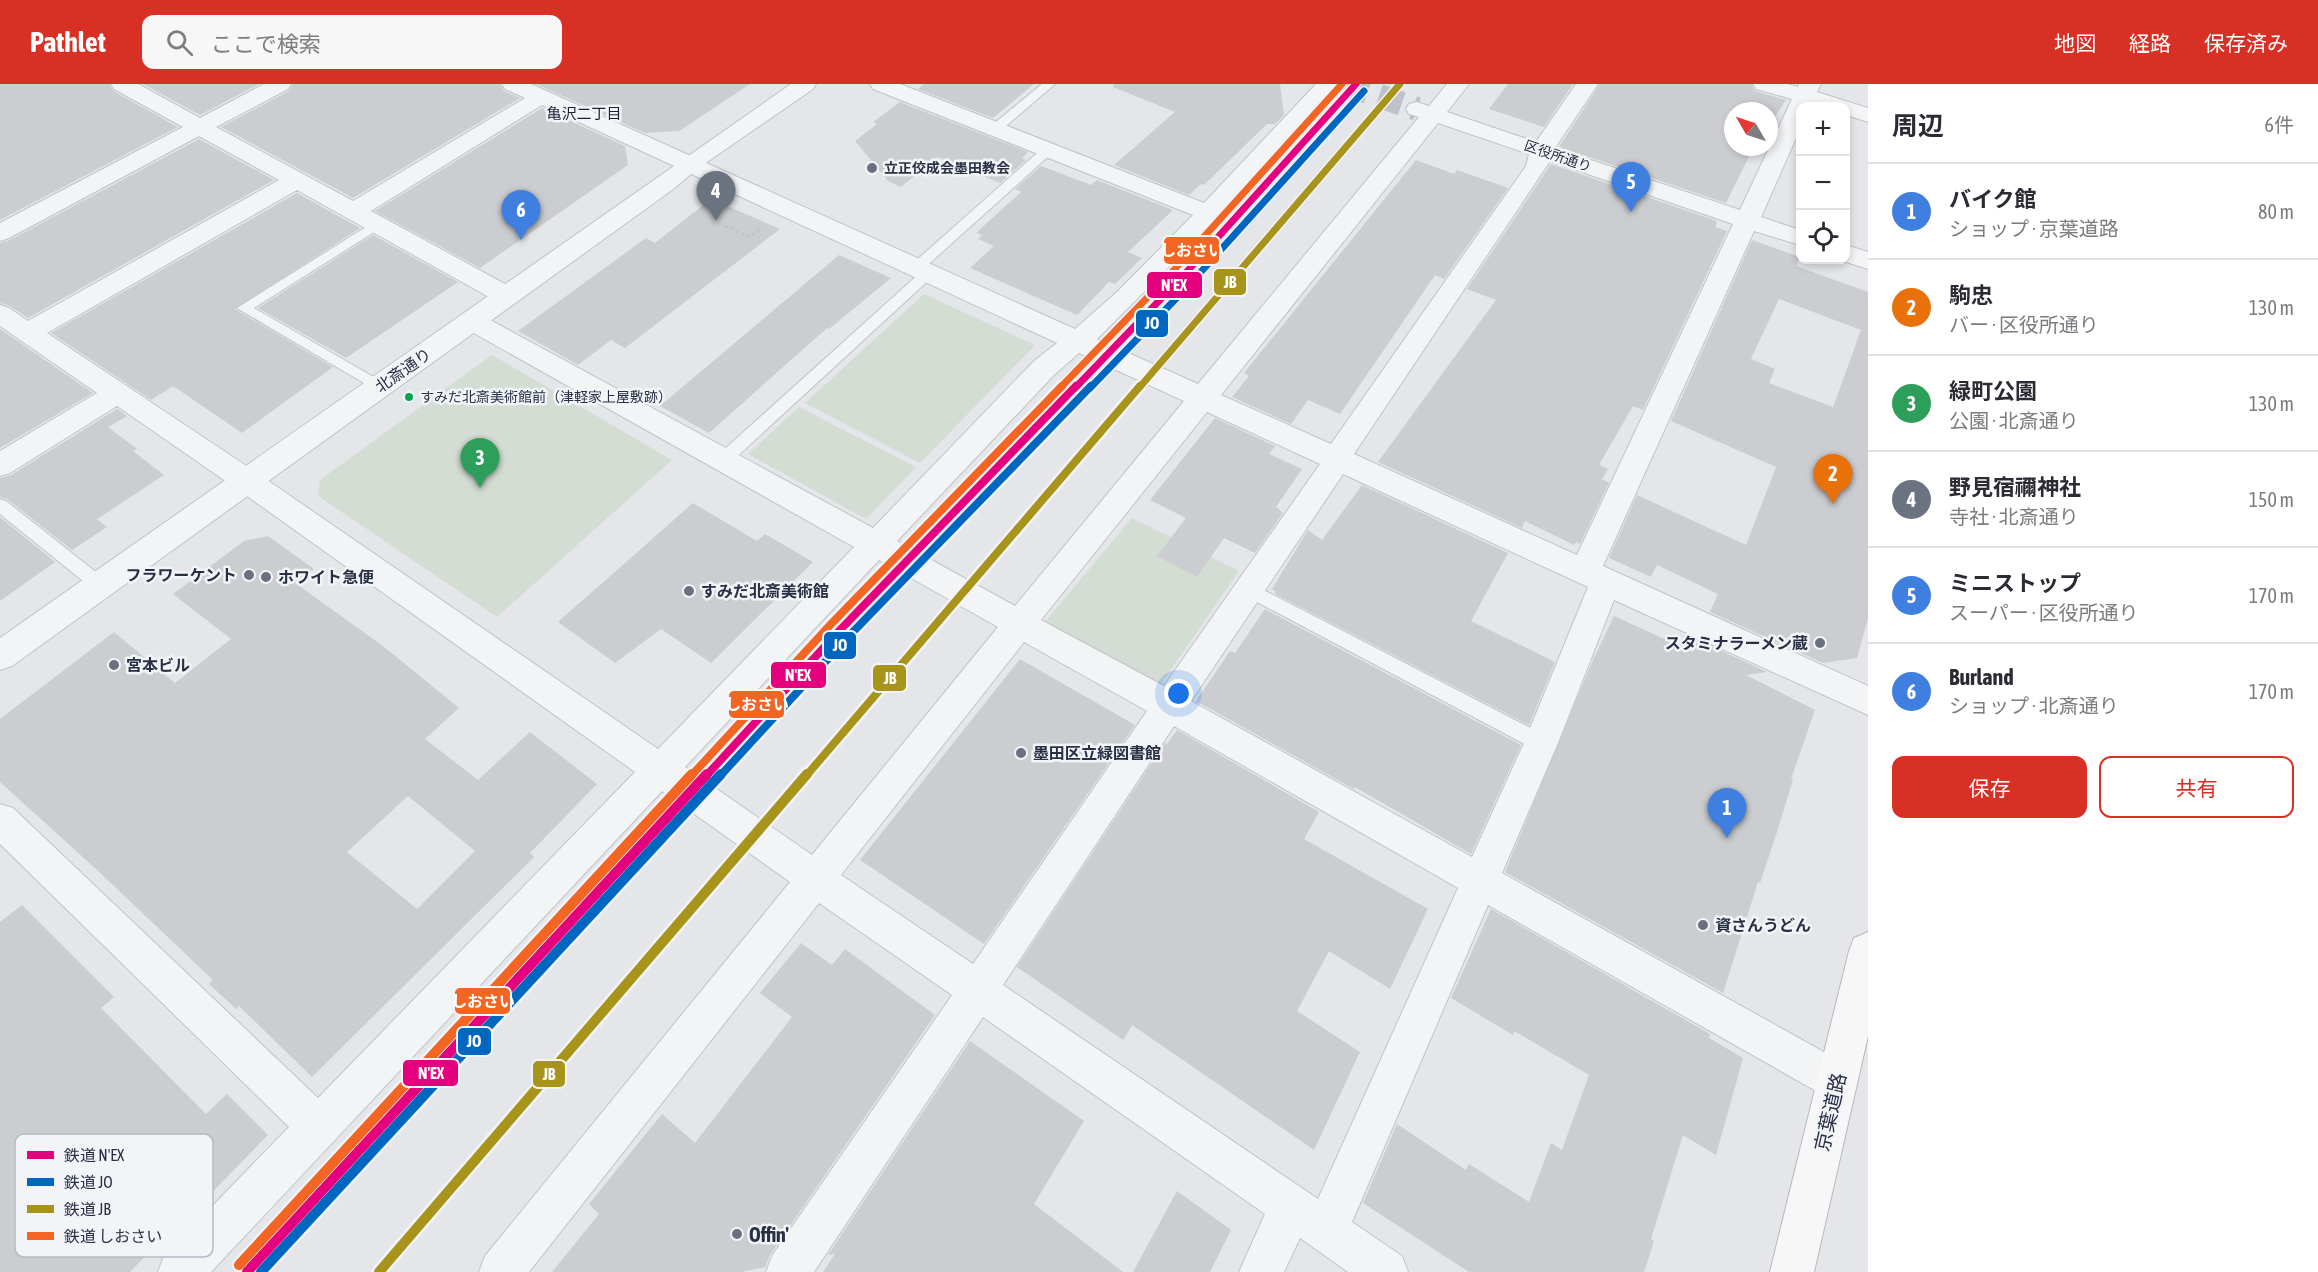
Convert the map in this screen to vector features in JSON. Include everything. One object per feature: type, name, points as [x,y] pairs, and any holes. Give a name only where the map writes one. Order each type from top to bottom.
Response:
[{"type":"highway","name":"京葉道路","points":[[1792,1272],[1868,951]]},
{"type":"street","points":[[122,84],[507,296]]},
{"type":"street","points":[[0,233],[280,84]]},
{"type":"street","points":[[515,84],[921,272],[1868,701]]},
{"type":"street","name":"北斎通り","points":[[0,656],[664,185],[688,164],[806,84]]},
{"type":"street","points":[[881,84],[1208,213]]},
{"type":"street","points":[[213,1237],[1044,368],[1060,352],[1096,327],[1208,213],[1328,84]]},
{"type":"street","points":[[501,1272],[1019,624],[1203,398],[1425,111],[1458,84]]},
{"type":"street","points":[[788,1272],[1248,589],[1328,475],[1336,459],[1537,166],[1542,150],[1587,84]]},
{"type":"street","points":[[1764,84],[1807,90],[1832,102]]},
{"type":"street","points":[[1261,1272],[1309,1218],[1480,880],[1541,743],[1596,576],[1747,219],[1807,90]]},
{"type":"street","points":[[354,211],[541,97]]},
{"type":"street","points":[[1850,110],[1868,115]]},
{"type":"street","name":"区役所通り","points":[[1425,111],[1796,237]]},
{"type":"street","points":[[297,180],[9,322],[247,481],[816,879],[1386,1272]]},
{"type":"street","points":[[1850,256],[1868,261]]},
{"type":"street","points":[[472,321],[1169,706],[1838,1081]]},
{"type":"street","points":[[0,465],[116,394]]},
{"type":"street","points":[[0,820],[318,1126]]},
{"type":"street","points":[[180,1272],[194,1257]]},
{"type":"lane","points":[[994,129],[1048,84]]},
{"type":"lane","points":[[723,460],[1048,150]]},
{"type":"lane","points":[[377,224],[244,308],[379,387]]},
{"type":"lane","points":[[0,505],[100,585]]},
{"type":"lane","points":[[1248,589],[1541,743]]},
{"type":"path","points":[[725,226],[750,237],[767,224]]},
{"type":"shaded area","points":[[924,294],[1035,345],[920,463],[805,403]]},
{"type":"shaded area","points":[[492,355],[672,460],[497,617],[318,496],[320,480]]},
{"type":"shaded area","points":[[799,407],[916,467],[866,519],[748,454]]},
{"type":"shaded area","points":[[1132,518],[1239,571],[1161,684],[1045,622]]},
{"type":"building","points":[[0,84],[109,84],[113,91],[178,127],[0,220]]},
{"type":"building","points":[[143,84],[259,84],[200,115]]},
{"type":"building","points":[[293,84],[500,84],[504,91],[520,98],[353,198],[221,127],[289,91]]},
{"type":"building","points":[[536,84],[750,84],[679,131],[645,133]]},
{"type":"building","points":[[924,84],[1034,84],[993,118],[918,89]]},
{"type":"building","points":[[1114,84],[1280,84],[1284,115],[1275,124],[1267,124],[1204,185],[1201,184],[1189,195],[1114,165],[1175,112],[1113,87]]},
{"type":"building","points":[[1508,84],[1573,84],[1544,127],[1489,109]]},
{"type":"building","points":[[1600,84],[1751,84],[1755,91],[1786,100],[1778,112],[1778,102],[1724,102],[1724,156],[1750,156],[1726,203],[1559,147]]},
{"type":"building","points":[[900,102],[1028,152],[1022,158],[1026,160],[1000,183],[938,157],[901,187],[888,181],[855,141],[877,124],[873,122]]},
{"type":"building","points":[[542,108],[625,146],[628,165],[480,268],[375,211]]},
{"type":"building","points":[[199,139],[274,180],[28,318],[10,306],[0,303],[0,243],[10,240]]},
{"type":"building","points":[[1416,160],[1454,174],[1457,170],[1508,188],[1444,279],[1435,275],[1340,414],[1308,400],[1291,424],[1232,397],[1249,376],[1244,373]]},
{"type":"building","points":[[1551,164],[1717,221],[1715,227],[1727,231],[1643,410],[1633,406],[1599,465],[1608,469],[1602,479],[1609,483],[1580,544],[1576,542],[1574,545],[1525,521],[1522,528],[1378,462],[1496,300],[1467,289]]},
{"type":"building","points":[[1041,166],[1091,185],[1097,180],[1173,210],[1128,252],[1142,258],[1115,284],[1109,282],[1077,315],[970,268],[994,246],[978,239],[982,235],[976,233],[1021,192],[1015,189]]},
{"type":"building","points":[[297,193],[360,228],[235,309],[333,367],[242,433],[173,386],[151,400],[51,333]]},
{"type":"building","points":[[711,199],[780,229],[625,348],[611,340],[578,365],[518,331],[646,238],[655,243]]},
{"type":"building","points":[[373,235],[458,282],[346,358],[258,308]]},
{"type":"building","points":[[1752,240],[1796,256],[1796,266],[1868,292],[1868,618],[1857,658],[1823,663],[1710,612],[1718,594],[1657,565],[1651,577],[1609,558],[1637,495],[1746,545],[1776,467],[1671,421]],"holes":[[[1779,299],[1861,330],[1833,407],[1769,383],[1775,369],[1751,359]]]},
{"type":"building","points":[[839,255],[891,278],[829,329],[827,328],[709,433],[660,406]]},
{"type":"building","points":[[0,329],[93,393],[0,448]]},
{"type":"building","points":[[117,409],[127,416],[108,427],[137,449],[133,451],[164,475],[97,519],[107,527],[72,550],[7,499],[0,497],[0,478],[11,475]]},
{"type":"building","points":[[1215,418],[1275,446],[1269,454],[1302,469],[1276,507],[1283,513],[1255,553],[1224,538],[1197,577],[1157,556],[1186,518],[1150,500]]},
{"type":"building","points":[[1362,485],[1508,553],[1471,621],[1555,662],[1529,725],[1275,594],[1276,592],[1272,589],[1308,530],[1322,540]]},
{"type":"building","name":"すみだ北斎美術館","points":[[693,503],[757,541],[765,534],[813,562],[711,663],[661,629],[615,663],[558,622]]},
{"type":"building","points":[[0,517],[55,562],[0,601]]},
{"type":"building","points":[[268,536],[314,569],[295,583],[383,646],[459,708],[425,739],[478,780],[530,732],[597,784],[530,853],[534,857],[312,1077],[239,1006],[236,1009],[209,984],[213,980],[0,782],[0,719],[114,632],[175,683],[231,639],[173,594],[244,541]],"holes":[[[408,796],[475,851],[417,909],[347,852]]]},
{"type":"building","points":[[1265,609],[1521,745],[1471,854],[1355,787],[1354,789],[1196,701],[1230,651],[1235,653]]},
{"type":"building","points":[[1614,616],[1693,652],[1698,640],[1767,672],[1746,675],[1815,710],[1723,993],[1505,872],[1592,662]]},
{"type":"building","points":[[1020,659],[1135,725],[984,944],[860,860]]},
{"type":"building","points":[[1177,730],[1319,812],[1304,839],[1428,909],[1390,989],[1329,951],[1297,1011],[1360,1052],[1314,1150],[1132,1025],[1123,1040],[1017,967],[1165,743],[1167,744]]},
{"type":"building","points":[[22,905],[114,997],[101,1008],[206,1114],[227,1094],[268,1135],[213,1191],[213,1134],[15,1134],[15,1257],[144,1257],[130,1272],[0,1272],[0,922]]},
{"type":"building","points":[[1491,909],[1710,1034],[1709,1038],[1743,1058],[1716,1155],[1683,1135],[1651,1239],[1654,1241],[1644,1272],[1469,1272],[1363,1203],[1397,1124],[1466,1170],[1469,1164],[1529,1202],[1551,1143],[1562,1150],[1589,1075],[1514,1031],[1513,1035],[1451,998]]},
{"type":"building","points":[[801,943],[832,965],[845,949],[935,1015],[770,1255],[765,1267],[741,1272],[552,1272],[599,1214],[589,1204],[662,1114],[695,1143],[792,1017],[760,993]]},
{"type":"building","points":[[970,1041],[1084,1121],[1034,1204],[1123,1272],[823,1272],[835,1254],[828,1255]]},
{"type":"building","points":[[1177,1191],[1231,1230],[1210,1272],[1133,1272]]},
{"type":"tunnel","points":[[1345,84],[1417,109]]},
{"type":"rail line","name":"しおさい","points":[[239,1265],[832,623],[1174,270],[1342,84]]},
{"type":"rail line","name":"N'EX","points":[[247,1272],[840,630],[1182,277],[1356,84]]},
{"type":"rail line","name":"JB","points":[[379,1272],[1400,84]]},
{"type":"rail line","name":"JO","points":[[261,1272],[848,637],[1190,284],[1364,91]]},
{"type":"place","name":"立正佼成会墨田教会","points":[[872,168]]},
{"type":"place","name":"ミニストップ","points":[[1631,212]]},
{"type":"place","name":"野見宿禰神社","points":[[716,221]]},
{"type":"place","name":"Burland","points":[[521,240]]},
{"type":"place","name":"すみだ北斎美術館前（津軽家上屋敷跡）","points":[[409,397]]},
{"type":"place","name":"緑町公園","points":[[480,488]]},
{"type":"place","name":"駒忠","points":[[1833,504]]},
{"type":"place","name":"フラワーケント","points":[[249,575]]},
{"type":"place","name":"ホワイト急便","points":[[266,577]]},
{"type":"place","name":"すみだ北斎美術館","points":[[689,591]]},
{"type":"place","name":"スタミナラーメン蔵","points":[[1820,643]]},
{"type":"place","name":"宮本ビル","points":[[114,665]]},
{"type":"place","name":"墨田区立緑図書館","points":[[1021,753]]},
{"type":"place","name":"バイク館","points":[[1727,838]]},
{"type":"place","name":"資さんうどん","points":[[1703,925]]},
{"type":"place","name":"Offin'","points":[[737,1234]]},
{"type":"district","name":"亀沢二丁目","points":[[584,113]]}]
